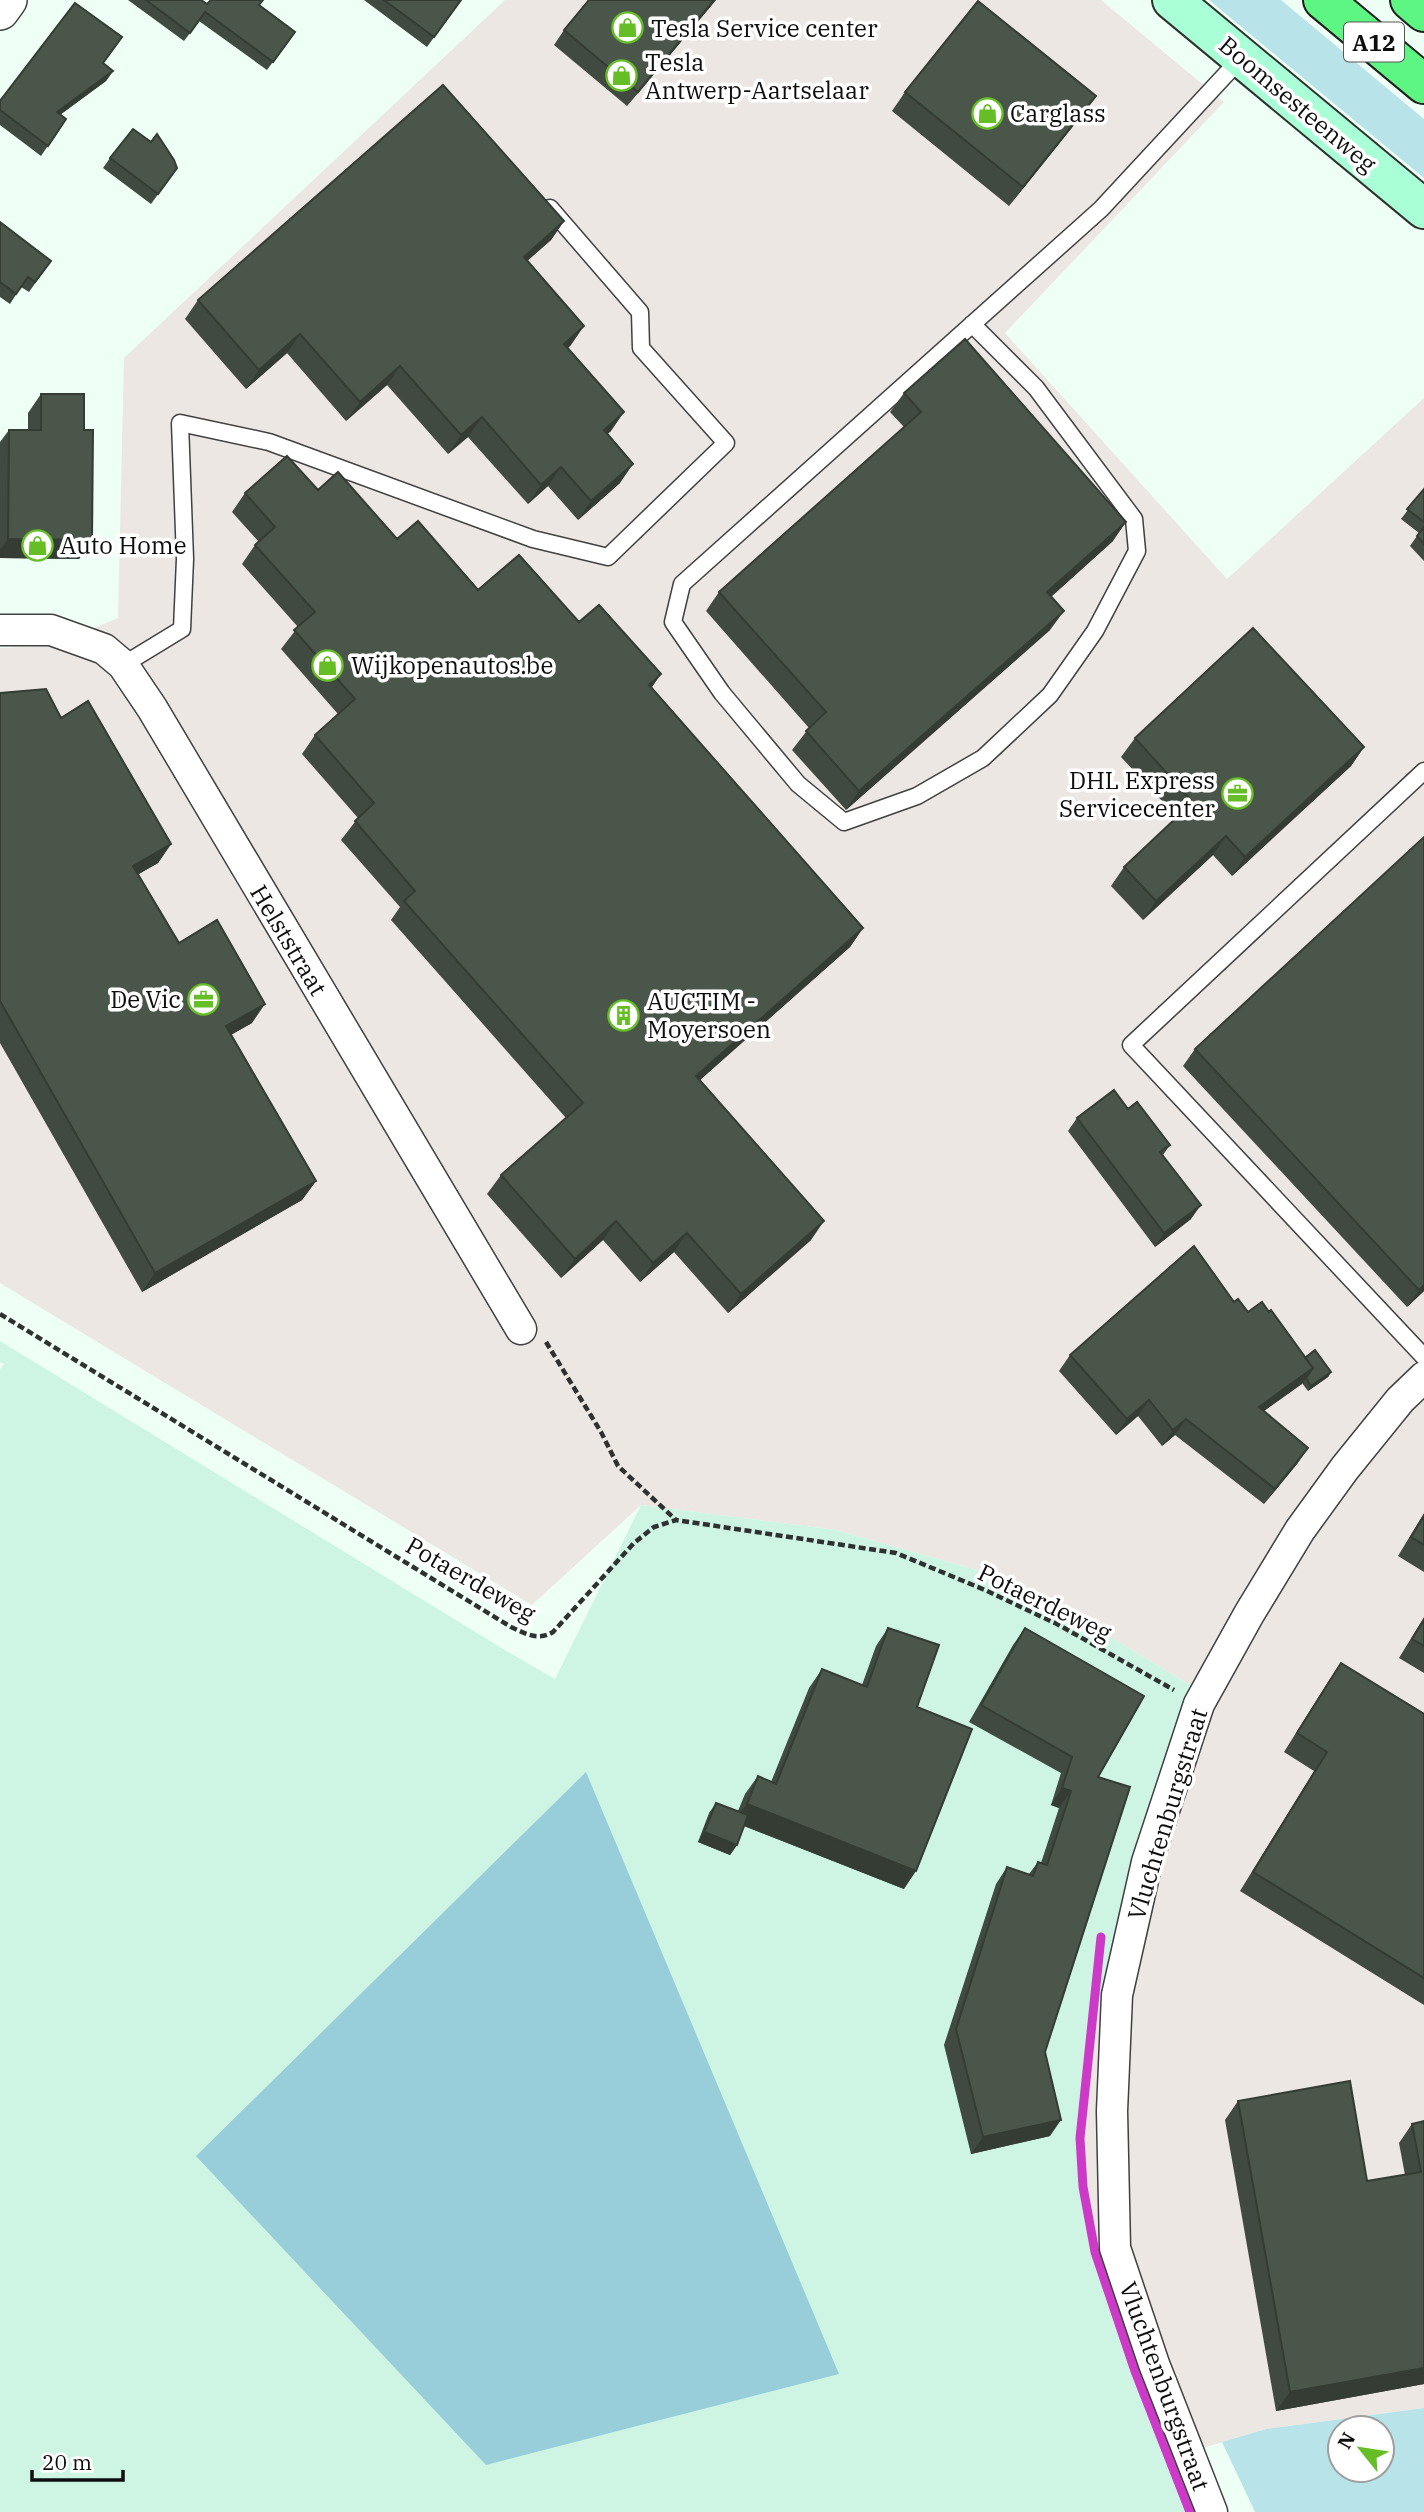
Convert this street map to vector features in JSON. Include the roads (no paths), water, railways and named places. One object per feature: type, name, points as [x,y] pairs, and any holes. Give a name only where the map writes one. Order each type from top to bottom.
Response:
[{"type":"highway","name":"A12","points":[[1323,0],[1424,84]]},
{"type":"highway","name":"A12","points":[[1410,0],[1424,12]]},
{"type":"main road","name":"Boomsesteenweg","points":[[1172,0],[1424,209]]},
{"type":"street","points":[[0,10],[8,0]]},
{"type":"street","name":"Helststraat","points":[[0,630],[51,630],[104,649],[123,665],[152,708],[521,1329]]},
{"type":"street","name":"Vluchtenburgstraat","points":[[1212,2512],[1154,2364],[1115,2248],[1113,2125],[1117,1995],[1147,1862],[1199,1704],[1300,1530],[1345,1468],[1400,1400],[1424,1377]]},
{"type":"lane","points":[[972,324],[1036,388],[1135,519],[1137,551],[1095,631],[1050,695],[983,758],[917,796],[844,822],[798,784],[722,693],[673,622],[682,584],[972,324],[1101,209],[1242,57]]},
{"type":"lane","points":[[123,665],[182,629],[186,559],[180,423],[270,442],[533,539],[608,557],[726,443],[642,348],[640,312],[565,224],[538,197]]},
{"type":"lane","points":[[1424,771],[1131,1045],[1424,1357]]},
{"type":"waterway","points":[[1101,1937],[1080,2138],[1083,2187],[1095,2252],[1135,2371],[1190,2512]]},
{"type":"place","name":"Tesla Service center","points":[[628,28]]},
{"type":"place","name":"Tesla Antwerp-Aartselaar","points":[[622,76]]},
{"type":"place","name":"Carglass","points":[[987,113]]},
{"type":"place","name":"Auto Home","points":[[37,545]]},
{"type":"place","name":"Wijkopenautos.be","points":[[328,665]]},
{"type":"place","name":"DHL Express Servicecenter","points":[[1238,794]]},
{"type":"place","name":"De Vic","points":[[204,999]]},
{"type":"place","name":"AUCTIM - Moyersoen","points":[[624,1015]]}]
